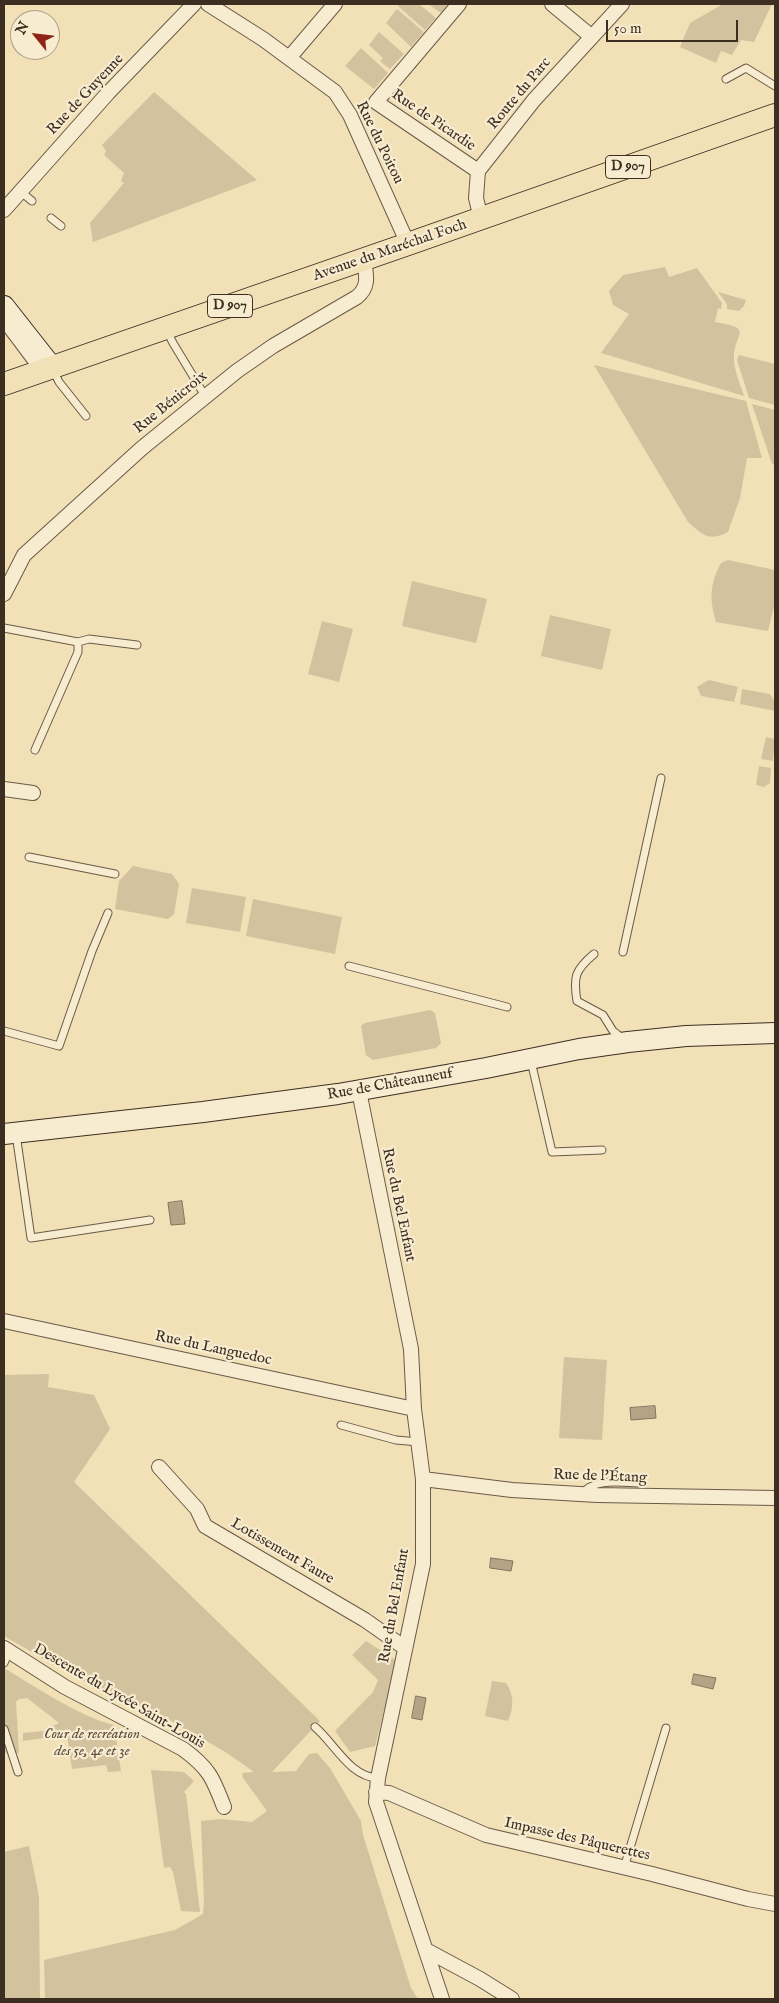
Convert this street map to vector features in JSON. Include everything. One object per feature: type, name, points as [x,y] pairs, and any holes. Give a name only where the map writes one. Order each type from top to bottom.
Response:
[{"type":"main road","name":"Avenue du Maréchal Foch","points":[[7,381],[364,260],[775,115]]},
{"type":"main road","points":[[4,306],[45,369]]},
{"type":"main road","name":"Rue de Châteauneuf","points":[[10,1134],[239,1108],[359,1091],[579,1049],[628,1042],[686,1036],[775,1033]]},
{"type":"street","name":"Rue de Guyenne","points":[[4,210],[108,94],[194,4]]},
{"type":"street","name":"Rue du Poitou","points":[[208,4],[289,58],[335,92],[350,115],[408,244]]},
{"type":"street","points":[[289,58],[335,4]]},
{"type":"street","name":"Rue de Picardie","points":[[459,4],[376,102],[478,171]]},
{"type":"street","points":[[552,4],[592,37]]},
{"type":"street","name":"Route du Parc","points":[[478,171],[534,100],[622,4]]},
{"type":"street","points":[[478,171],[476,198],[481,219]]},
{"type":"street","name":"Rue Bénicroix","points":[[4,594],[24,555],[142,448],[237,371],[273,346],[363,292],[367,281],[364,260]]},
{"type":"street","points":[[4,789],[33,793]]},
{"type":"street","name":"Rue du Bel Enfant","points":[[359,1091],[411,1349],[414,1408],[423,1480],[423,1564],[377,1785],[380,1815],[442,1999]]},
{"type":"street","name":"Rue du Languedoc","points":[[4,1321],[414,1408]]},
{"type":"street","name":"Lotissement Faure","points":[[159,1466],[198,1508],[204,1526],[366,1620],[406,1648]]},
{"type":"street","name":"Rue de l'Étang","points":[[423,1480],[512,1490],[582,1494],[775,1498]]},
{"type":"street","name":"Descente du Lycée Saint-Louis","points":[[5,1654],[183,1749],[200,1761],[210,1773],[224,1807]]},
{"type":"street","name":"Impasse des Pâquerettes","points":[[377,1785],[390,1793],[486,1835],[775,1904]]},
{"type":"street","points":[[426,1950],[480,1979],[512,1999]]},
{"type":"lane","points":[[726,78],[746,68],[775,86]]},
{"type":"lane","points":[[20,191],[32,201]]},
{"type":"lane","points":[[51,218],[61,226]]},
{"type":"lane","points":[[4,325],[59,382],[86,416]]},
{"type":"lane","points":[[166,328],[173,343],[206,396]]},
{"type":"lane","points":[[4,628],[78,642],[89,639],[137,645]]},
{"type":"lane","points":[[35,750],[78,652],[78,642]]},
{"type":"lane","points":[[623,952],[661,778]]},
{"type":"lane","points":[[29,857],[116,874]]},
{"type":"lane","points":[[4,1031],[59,1046],[92,951],[108,912]]},
{"type":"lane","points":[[594,954],[580,966],[574,983],[577,1001],[603,1015],[613,1031],[628,1042]]},
{"type":"lane","points":[[349,966],[507,1007]]},
{"type":"lane","points":[[531,1059],[552,1152],[602,1150]]},
{"type":"lane","points":[[10,1134],[31,1238],[150,1220]]},
{"type":"lane","points":[[342,1425],[396,1440],[419,1442]]},
{"type":"lane","points":[[582,1494],[586,1488],[605,1482],[641,1483]]},
{"type":"lane","points":[[315,1727],[326,1736],[356,1771],[377,1785]]},
{"type":"lane","points":[[624,1868],[666,1728]]},
{"type":"lane","points":[[4,1729],[18,1772]]},
{"type":"green space","points":[[400,4],[419,4],[436,18],[425,30],[398,6]]},
{"type":"green space","points":[[428,4],[449,4],[441,13]]},
{"type":"green space","points":[[723,4],[772,4],[754,42],[741,40],[732,55],[721,51],[716,63],[680,47],[690,23]]},
{"type":"green space","points":[[397,9],[424,32],[411,47],[386,23]]},
{"type":"green space","points":[[379,32],[404,54],[390,69],[380,61],[383,58],[369,45]]},
{"type":"green space","points":[[361,48],[388,73],[374,89],[345,66]]},
{"type":"green space","points":[[154,92],[257,180],[93,242],[90,223],[124,183],[121,181],[124,173],[104,155],[106,151],[102,145]]},
{"type":"green space","points":[[665,267],[669,277],[697,268],[722,303],[721,309],[718,308],[715,322],[728,324],[739,330],[734,362],[744,396],[601,353],[629,314],[613,305],[609,291],[623,275]]},
{"type":"green space","points":[[718,292],[746,300],[744,306],[739,311],[727,309],[727,304]]},
{"type":"green space","points":[[739,355],[775,364],[775,405],[749,398],[737,360]]},
{"type":"green space","points":[[594,365],[746,401],[762,458],[747,458],[740,498],[728,532],[711,537],[706,536],[688,522]]},
{"type":"green space","points":[[752,404],[775,410],[775,465],[772,464]]},
{"type":"green space","points":[[728,560],[775,570],[775,603],[768,631],[716,622],[712,606],[713,585],[721,563]]},
{"type":"green space","points":[[412,581],[487,599],[476,643],[402,626]]},
{"type":"green space","points":[[550,615],[611,629],[602,670],[541,656]]},
{"type":"green space","points":[[322,621],[353,629],[339,682],[308,674]]},
{"type":"green space","points":[[709,680],[738,687],[734,702],[701,696],[697,687]]},
{"type":"green space","points":[[742,689],[770,694],[775,702],[775,711],[740,704]]},
{"type":"green space","points":[[766,737],[775,739],[773,761],[761,759]]},
{"type":"green space","points":[[759,766],[771,768],[770,783],[764,787],[756,785]]},
{"type":"green space","points":[[133,866],[172,874],[179,884],[174,914],[168,919],[115,909],[119,881]]},
{"type":"green space","points":[[192,888],[246,897],[240,932],[186,923]]},
{"type":"green space","points":[[253,899],[342,917],[335,954],[246,936]]},
{"type":"green space","points":[[430,1010],[435,1013],[441,1043],[436,1048],[373,1060],[366,1055],[361,1026],[365,1023]]},
{"type":"green space","points":[[564,1357],[607,1360],[602,1440],[559,1438]]},
{"type":"green space","points":[[49,1374],[48,1387],[94,1395],[110,1429],[74,1482],[320,1721],[272,1772],[296,1771],[309,1754],[317,1753],[330,1768],[361,1821],[363,1835],[411,1988],[418,1999],[45,1999],[44,1960],[175,1930],[203,1914],[201,1821],[221,1819],[252,1822],[267,1811],[243,1778],[242,1773],[254,1772],[227,1753],[159,1714],[77,1678],[4,1636],[4,1375]]},
{"type":"green space","points":[[366,1641],[397,1661],[375,1746],[350,1752],[335,1731],[373,1692],[378,1680],[352,1655]]},
{"type":"green space","name":"Cour de recréation des 5e, 4e et 3e","points":[[4,1668],[72,1708],[114,1725],[121,1771],[108,1772],[106,1765],[72,1769],[66,1728],[65,1735],[23,1741],[23,1733],[43,1731],[59,1723],[27,1698],[19,1699],[16,1702],[19,1753],[6,1753],[4,1751]]},
{"type":"green space","points":[[492,1681],[506,1683],[511,1692],[512,1706],[508,1721],[485,1716]]},
{"type":"green space","points":[[151,1770],[184,1772],[194,1781],[184,1792],[186,1794],[200,1912],[181,1911],[173,1872],[170,1867],[164,1868]]},
{"type":"green space","points":[[29,1846],[39,1897],[40,1999],[4,1999],[4,1852]]},
{"type":"shaded area","points":[[182,1201],[185,1224],[171,1225],[168,1203]]},
{"type":"shaded area","points":[[655,1406],[656,1418],[631,1420],[630,1408]]},
{"type":"shaded area","points":[[491,1558],[513,1561],[511,1571],[490,1568]]},
{"type":"shaded area","points":[[694,1674],[716,1678],[713,1689],[692,1684]]},
{"type":"shaded area","points":[[416,1696],[426,1698],[422,1720],[412,1718]]}]
